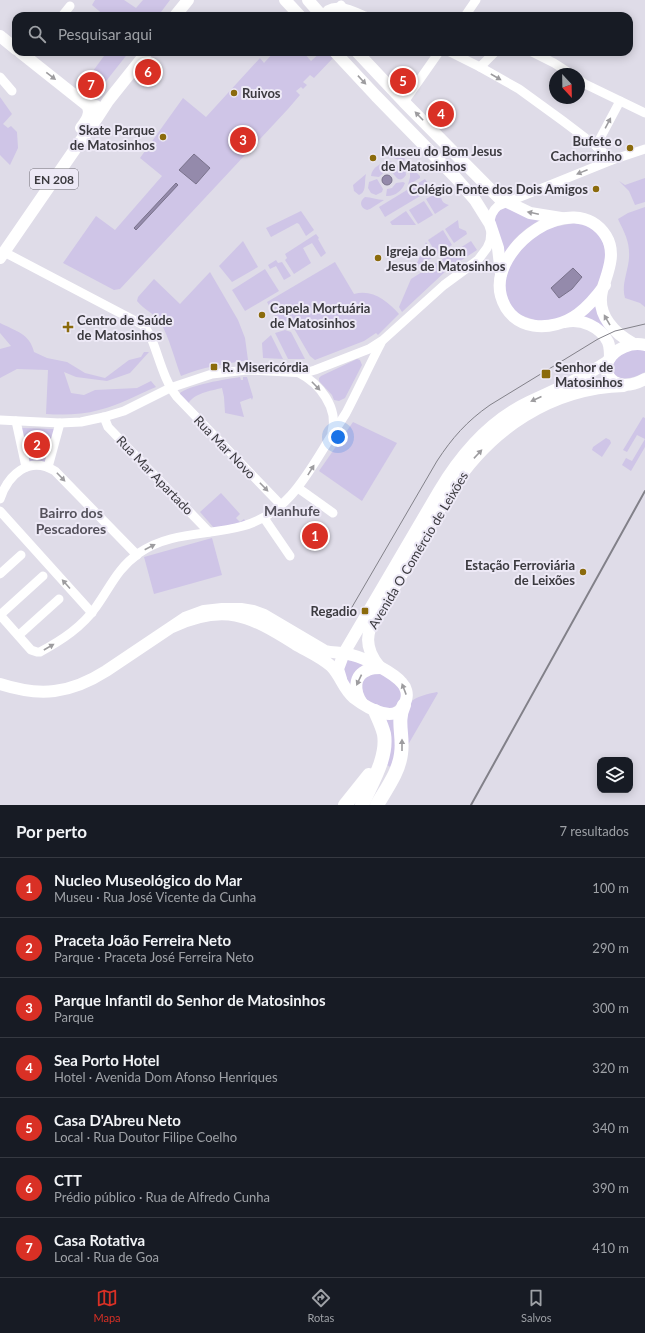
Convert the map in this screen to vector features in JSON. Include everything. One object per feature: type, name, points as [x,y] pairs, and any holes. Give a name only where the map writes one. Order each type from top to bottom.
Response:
[{"type":"highway","points":[[377,805],[400,761],[402,748],[400,716],[404,705]]},
{"type":"highway","points":[[362,805],[378,767],[385,745],[382,728],[369,707]]},
{"type":"highway","points":[[345,805],[371,773],[378,767]]},
{"type":"main road","points":[[178,12],[188,0]]},
{"type":"main road","points":[[285,0],[296,12]]},
{"type":"main road","points":[[308,0],[319,12]]},
{"type":"main road","points":[[0,36],[12,46]]},
{"type":"main road","points":[[29,56],[88,106],[97,106],[108,101]]},
{"type":"main road","name":"EN 208","points":[[1,252],[108,101],[144,56]]},
{"type":"main road","points":[[340,56],[471,196],[482,210],[491,227],[498,248],[501,276],[500,292],[511,314],[518,320],[529,325],[542,327],[574,320],[582,322],[598,330],[608,343],[609,360],[607,368],[611,378],[614,382],[624,386]]},
{"type":"main road","points":[[361,56],[493,193],[506,203],[530,213],[587,220],[595,225],[606,236],[610,244],[611,253],[609,270],[602,291],[602,311],[615,331],[641,344]]},
{"type":"main road","points":[[394,113],[404,102]]},
{"type":"main road","name":"EN 208","points":[[1,252],[89,116],[90,110],[88,106]]},
{"type":"main road","points":[[501,276],[511,255],[524,239],[541,226],[562,218]]},
{"type":"main road","points":[[564,322],[577,315],[588,306],[605,284]]},
{"type":"main road","name":"Avenida O Comércio de Leixões","points":[[339,653],[351,641],[452,469],[464,453],[488,430],[527,403],[584,376],[609,360],[618,350],[641,344]]},
{"type":"main road","name":"Avenida O Comércio de Leixões","points":[[381,668],[374,660],[369,649],[368,637],[370,629],[451,490],[463,471],[475,457],[501,432],[521,418],[559,398],[589,389],[624,386],[637,383],[645,379]]},
{"type":"main road","name":"Avenida O Comércio de Leixões","points":[[0,684],[22,690],[42,692],[66,690],[99,676],[185,618],[204,611],[241,609],[264,615],[325,651],[363,658],[381,668],[394,676],[404,685],[407,696],[404,705]]},
{"type":"main road","name":"Avenida O Comércio de Leixões","points":[[172,627],[192,619],[214,614],[225,613],[246,617],[315,655],[330,665],[336,671],[346,691],[369,707]]},
{"type":"main road","points":[[339,653],[338,669],[341,680]]},
{"type":"main road","points":[[381,668],[366,670],[357,680],[356,691],[359,699],[369,707],[384,714],[392,714],[404,705]]},
{"type":"street","points":[[467,12],[476,0]]},
{"type":"street","points":[[324,12],[329,6],[344,3],[359,12]]},
{"type":"street","points":[[65,12],[70,6]]},
{"type":"street","points":[[404,102],[436,56]]},
{"type":"street","points":[[458,56],[519,89],[596,146],[612,160]]},
{"type":"street","points":[[480,67],[491,56]]},
{"type":"street","points":[[540,56],[561,68]]},
{"type":"street","points":[[0,77],[12,91]]},
{"type":"street","points":[[585,84],[645,113]]},
{"type":"street","points":[[596,146],[620,101]]},
{"type":"street","points":[[0,420],[60,423],[81,422],[124,411],[170,388],[212,374],[247,370],[305,372],[315,370],[374,347],[444,285],[478,260],[487,248],[490,241],[490,220],[493,211],[498,206],[612,160],[645,149]]},
{"type":"street","points":[[469,267],[498,248]]},
{"type":"street","name":"Rua Mar Novo","points":[[1,252],[143,325],[148,330],[170,388],[177,398],[281,505]]},
{"type":"street","points":[[43,576],[0,615],[31,650],[37,652],[40,652],[74,631],[92,612],[116,575],[137,555],[152,546],[181,536],[243,526],[264,518],[281,505],[298,488],[309,474],[351,403],[383,340]]},
{"type":"street","points":[[356,354],[363,356],[366,359],[369,368]]},
{"type":"street","points":[[298,372],[314,383],[330,404],[334,421],[333,430],[330,437]]},
{"type":"street","points":[[330,404],[339,407],[351,403]]},
{"type":"street","name":"Rua Mar Apartado","points":[[104,417],[108,427],[210,532]]},
{"type":"street","points":[[16,421],[26,467]]},
{"type":"street","points":[[48,467],[60,423]]},
{"type":"street","points":[[0,499],[5,486],[11,477],[26,467],[48,467],[55,471],[137,555]]},
{"type":"street","points":[[298,488],[333,513]]},
{"type":"street","points":[[0,511],[92,612]]},
{"type":"street","points":[[264,518],[290,556]]},
{"type":"street","points":[[0,574],[21,555]]},
{"type":"street","points":[[19,636],[59,599]]},
{"type":"shaded area","points":[[95,0],[124,0],[136,8],[143,0],[170,0],[161,12],[100,12],[92,5]]},
{"type":"shaded area","points":[[104,56],[126,56],[103,85],[90,75]]},
{"type":"shaded area","points":[[270,56],[307,56],[311,61],[317,56],[331,56],[333,58],[314,78],[310,75],[303,82],[307,85],[303,89],[301,87],[296,91],[300,95],[288,109],[120,289],[114,290],[63,263],[96,216],[115,230],[162,176],[140,158],[183,98],[206,117],[260,58],[264,63]]},
{"type":"shaded area","points":[[0,97],[12,114],[3,124],[8,128],[11,126],[17,132],[18,148],[10,165],[0,155]]},
{"type":"shaded area","points":[[397,150],[405,159],[404,162],[387,157]]},
{"type":"shaded area","points":[[194,154],[210,168],[196,184],[179,170]]},
{"type":"shaded area","points":[[389,161],[393,164],[379,177],[371,176],[375,168],[380,164]]},
{"type":"shaded area","points":[[400,165],[405,168],[406,175],[404,178],[398,179],[391,171],[395,166]]},
{"type":"shaded area","points":[[412,168],[420,176],[420,178],[408,185],[410,170]]},
{"type":"shaded area","points":[[366,174],[363,192],[359,195],[354,191],[353,185]]},
{"type":"shaded area","points":[[387,175],[392,180],[387,185],[382,180]]},
{"type":"shaded area","points":[[645,178],[645,202],[635,205],[629,191],[619,181],[625,185]]},
{"type":"shaded area","points":[[377,179],[383,189],[382,192],[376,195],[371,193],[368,188],[369,182]]},
{"type":"shaded area","points":[[425,179],[432,189],[385,217],[379,207]]},
{"type":"shaded area","points":[[176,183],[178,185],[136,230],[134,228]]},
{"type":"shaded area","points":[[396,183],[405,183],[402,189],[392,196],[386,196],[387,189],[392,188]]},
{"type":"shaded area","points":[[438,192],[441,194],[443,202],[449,205],[435,214],[426,199]]},
{"type":"shaded area","points":[[365,197],[384,200],[367,210],[363,208],[361,204]]},
{"type":"shaded area","points":[[424,201],[433,215],[418,224],[409,210]]},
{"type":"shaded area","points":[[506,207],[542,219],[520,234],[510,244],[503,256],[495,227],[494,216],[496,212]]},
{"type":"shaded area","points":[[645,207],[645,307],[640,303],[625,298],[624,283],[629,258],[629,247],[618,219],[628,213]]},
{"type":"shaded area","points":[[301,211],[314,230],[306,236],[297,223],[271,237],[266,228]]},
{"type":"shaded area","points":[[406,211],[416,225],[392,225],[390,222]]},
{"type":"shaded area","points":[[458,220],[459,228],[466,231],[467,234],[454,243],[445,229]]},
{"type":"shaded area","points":[[574,223],[584,224],[599,233],[605,248],[605,266],[595,290],[584,303],[562,318],[541,322],[517,314],[506,299],[505,278],[509,266],[522,248],[544,229]]},
{"type":"shaded area","points":[[443,230],[452,245],[437,254],[428,240]]},
{"type":"shaded area","points":[[316,234],[326,253],[321,257],[312,243],[303,248],[311,263],[294,274],[285,260],[287,258],[285,254]]},
{"type":"shaded area","points":[[243,241],[258,267],[232,282],[219,266]]},
{"type":"shaded area","points":[[471,241],[477,250],[448,269],[402,312],[399,307],[411,279]]},
{"type":"shaded area","points":[[426,242],[435,256],[418,266],[417,263]]},
{"type":"shaded area","points":[[276,260],[278,263],[282,262],[291,276],[284,280],[276,266],[270,269],[268,265]]},
{"type":"shaded area","points":[[335,262],[354,294],[367,293],[379,297],[399,314],[378,335],[376,333],[364,341],[315,360],[310,356],[289,320],[284,322],[276,318],[267,302]]},
{"type":"shaded area","points":[[573,268],[582,277],[572,289],[559,298],[551,288]]},
{"type":"shaded area","points":[[265,269],[279,291],[245,311],[232,290]]},
{"type":"shaded area","points":[[210,272],[238,320],[245,338],[248,360],[205,368],[181,376],[169,341],[160,322],[137,301],[138,297],[154,279],[180,304]]},
{"type":"shaded area","points":[[596,301],[609,332],[579,317]]},
{"type":"shaded area","points":[[0,323],[26,337],[34,352],[47,358],[67,362],[85,373],[105,378],[129,360],[141,357],[144,352],[149,352],[130,373],[107,381],[76,377],[64,372],[71,393],[84,395],[95,390],[137,388],[151,381],[156,387],[128,400],[93,412],[46,414],[48,370],[17,369],[0,378],[0,349],[11,346],[0,333]]},
{"type":"shaded area","points":[[285,330],[291,332],[305,359],[288,359],[275,333]]},
{"type":"shaded area","points":[[271,335],[283,359],[263,358],[262,343]]},
{"type":"shaded area","points":[[633,349],[645,350],[645,372],[632,378],[621,379],[614,375],[612,370],[613,360]]},
{"type":"shaded area","points":[[357,359],[360,360],[362,365],[345,398],[339,401],[334,400],[332,395],[319,381],[319,378]]},
{"type":"shaded area","points":[[240,377],[241,380],[243,380],[243,377],[247,377],[253,397],[252,400],[251,398],[240,402],[244,417],[225,413],[222,388],[198,395],[188,404],[179,394],[199,385]]},
{"type":"shaded area","points":[[643,417],[645,418],[645,439],[637,435],[627,452],[623,450]]},
{"type":"shaded area","points":[[353,422],[397,443],[362,501],[319,471]]},
{"type":"shaded area","points":[[21,428],[55,429],[45,463],[30,463]]},
{"type":"shaded area","points":[[606,438],[610,440],[611,443],[602,457],[592,450],[593,447]]},
{"type":"shaded area","points":[[645,439],[645,447],[631,471],[622,465],[626,458],[632,461]]},
{"type":"shaded area","points":[[221,493],[240,514],[236,518],[240,522],[244,519],[246,522],[214,528],[200,512]]},
{"type":"shaded area","points":[[212,538],[222,575],[154,594],[144,557]]},
{"type":"shaded area","points":[[346,656],[363,665],[354,673],[350,686],[345,683],[343,663]]},
{"type":"shaded area","points":[[381,673],[402,689],[402,700],[390,710],[377,707],[362,696],[360,682],[369,674]]},
{"type":"shaded area","points":[[437,692],[438,693],[405,750],[404,719],[407,707],[415,699]]},
{"type":"shaded area","points":[[394,716],[396,748],[390,767],[383,762],[387,730],[386,718]]},
{"type":"tram line","points":[[348,614],[437,461],[454,437],[467,424],[490,405],[598,339],[615,331],[645,324]]},
{"type":"railway","points":[[471,805],[645,491]]},
{"type":"place","name":"CTT","points":[[148,72]]},
{"type":"place","name":"Casa D'Abreu Neto","points":[[403,81]]},
{"type":"place","name":"Casa Rotativa","points":[[91,85]]},
{"type":"place","name":"Ruivos","points":[[234,93]]},
{"type":"place","name":"Sea Porto Hotel","points":[[441,114]]},
{"type":"place","name":"Skate Parque de Matosinhos","points":[[163,137]]},
{"type":"place","name":"Parque Infantil do Senhor de Matosinhos","points":[[243,140]]},
{"type":"place","name":"Bufete o Cachorrinho","points":[[630,148]]},
{"type":"place","name":"Museu do Bom Jesus de Matosinhos","points":[[373,158]]},
{"type":"place","name":"Colégio Fonte dos Dois Amigos","points":[[596,189]]},
{"type":"place","name":"Igreja do Bom Jesus de Matosinhos","points":[[378,258]]},
{"type":"place","name":"Capela Mortuária de Matosinhos","points":[[262,315]]},
{"type":"place","name":"Centro de Saúde de Matosinhos","points":[[68,327]]},
{"type":"place","name":"R. Misericórdia","points":[[214,367]]},
{"type":"place","name":"Senhor de Matosinhos","points":[[546,374]]},
{"type":"place","name":"Praceta João Ferreira Neto","points":[[37,445]]},
{"type":"place","name":"Nucleo Museológico do Mar","points":[[315,536]]},
{"type":"place","name":"Estação Ferroviária de Leixões","points":[[583,572]]},
{"type":"place","name":"Regadio","points":[[365,611]]},
{"type":"district","name":"Manhufe","points":[[292,510]]},
{"type":"district","name":"Bairro dos Pescadores","points":[[71,520]]}]
